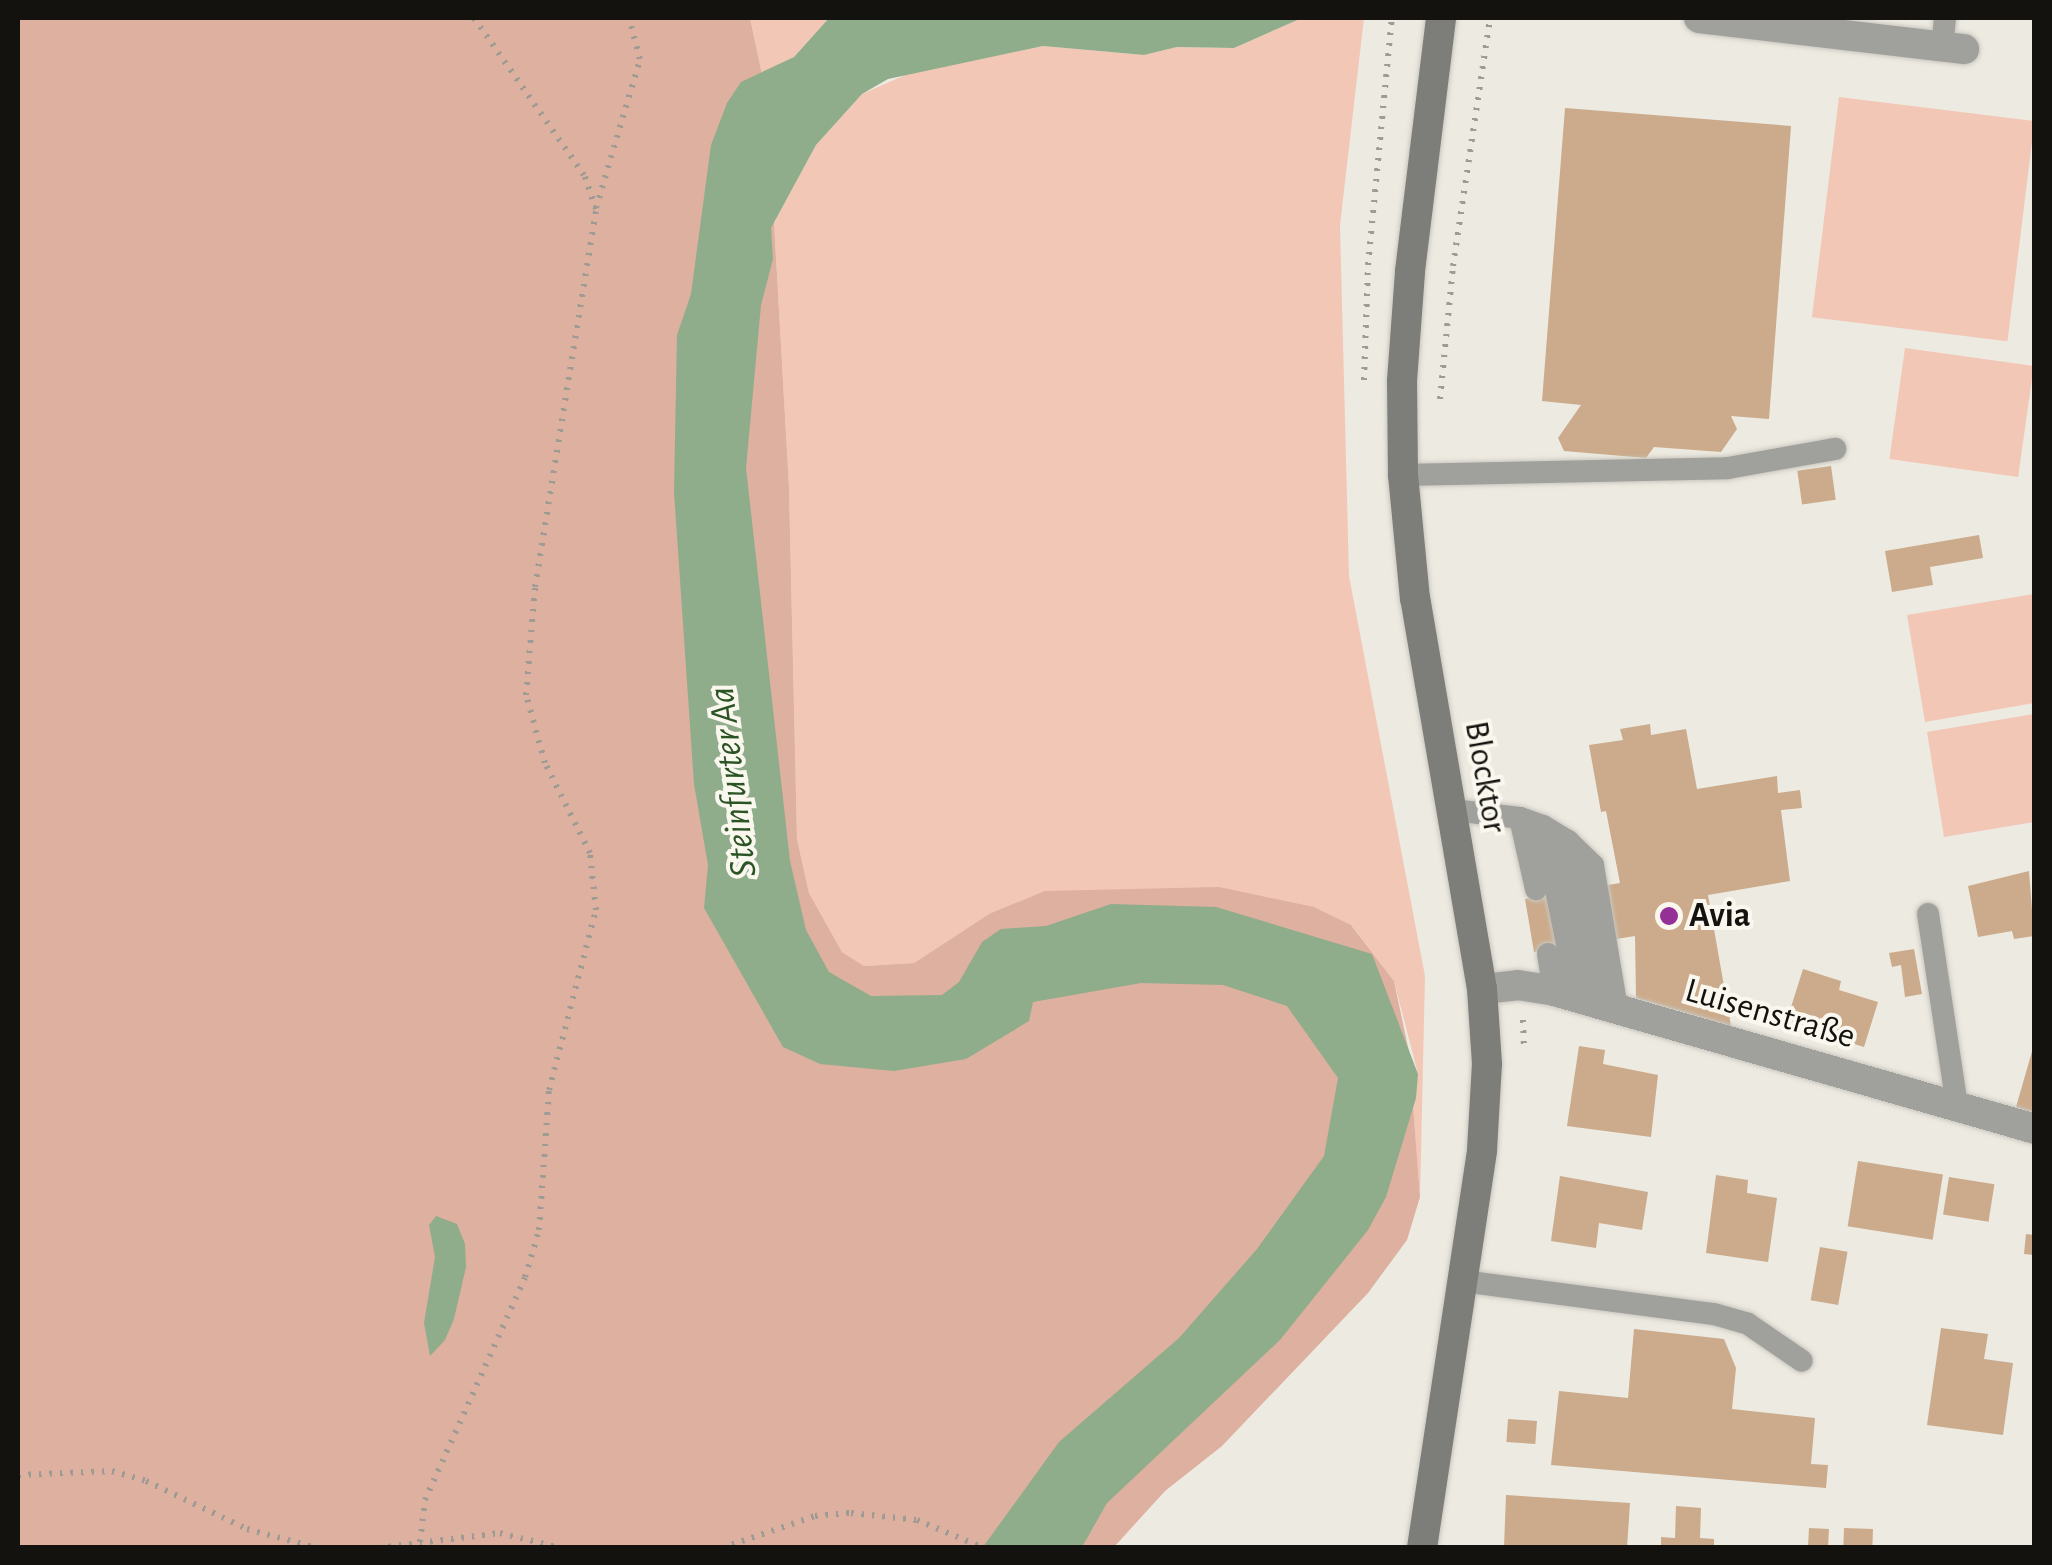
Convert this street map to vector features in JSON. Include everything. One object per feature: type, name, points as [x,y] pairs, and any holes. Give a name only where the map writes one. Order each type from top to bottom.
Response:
[{"type":"main road","name":"Blocktor","points":[[1422,1548],[1482,1150],[1487,1064],[1482,990],[1415,599],[1404,474],[1402,381],[1410,271],[1441,18]]},
{"type":"street","points":[[1699,18],[1950,38]]},
{"type":"street","name":"Luisenstraße","points":[[1482,990],[1518,985],[1588,1001],[2034,1129]]},
{"type":"lane","points":[[1404,474],[1728,468],[1834,449]]},
{"type":"lane","points":[[1453,810],[1520,818],[1543,826],[1568,842],[1588,1001]]},
{"type":"lane","points":[[1520,818],[1536,889]]},
{"type":"lane","points":[[1543,826],[1588,1001]]},
{"type":"lane","points":[[1928,914],[1957,1106]]},
{"type":"lane","points":[[1548,954],[1588,1001]]},
{"type":"lane","points":[[1462,1281],[1714,1314],[1748,1324],[1802,1361]]},
{"type":"path","points":[[474,18],[584,175],[596,210]]},
{"type":"path","points":[[420,1542],[426,1500],[525,1277],[539,1230],[549,1090],[596,910],[590,853],[545,763],[526,695],[535,587],[596,210],[640,59],[629,18]]},
{"type":"path","points":[[18,1475],[112,1471],[146,1481],[247,1529],[317,1548]]},
{"type":"path","points":[[722,1548],[773,1528],[833,1514],[890,1515],[946,1528],[984,1548]]},
{"type":"path","points":[[378,1548],[500,1534],[560,1548]]},
{"type":"shaded area","points":[[18,18],[750,18],[767,98],[789,487],[797,839],[809,893],[842,952],[864,966],[914,963],[989,914],[1045,891],[1219,887],[1314,907],[1351,925],[1394,981],[1409,1052],[1420,1197],[1407,1240],[1368,1293],[1222,1446],[1165,1491],[1114,1547],[18,1547]]},
{"type":"shaded area","points":[[750,18],[829,18],[794,57],[762,75]]},
{"type":"shaded area","points":[[1302,18],[1364,18],[1340,225],[1349,576],[1425,976],[1420,1197],[1413,1107],[1418,1074],[1394,981],[1352,926],[1314,907],[989,914],[914,963],[864,966],[842,952],[809,893],[797,839],[789,487],[774,222],[816,145],[862,94],[910,73],[1043,46],[1144,55],[1177,47],[1234,48]]},
{"type":"shaded area","points":[[1839,97],[2034,121],[2007,341],[1812,317]]},
{"type":"shaded area","points":[[1905,348],[2034,366],[2018,477],[1889,459]]},
{"type":"shaded area","points":[[2034,594],[2034,703],[1925,722],[1907,615]]},
{"type":"shaded area","points":[[2034,714],[2034,822],[1944,837],[1927,732]]},
{"type":"water","name":"Steinfurter Aa","points":[[829,18],[1302,18],[1234,48],[1177,47],[1144,55],[1043,46],[888,79],[862,94],[816,145],[771,228],[773,259],[761,305],[746,468],[790,861],[806,930],[829,972],[871,996],[942,995],[959,982],[982,942],[1001,929],[1046,926],[1111,904],[1216,907],[1372,954],[1418,1074],[1416,1098],[1386,1197],[1368,1230],[1280,1340],[1107,1503],[1082,1547],[983,1547],[1059,1442],[1179,1338],[1257,1249],[1324,1156],[1338,1078],[1287,1006],[1223,985],[1141,983],[1033,1002],[1029,1021],[966,1059],[894,1071],[820,1064],[783,1047],[704,908],[708,865],[694,784],[674,492],[677,335],[691,294],[711,145],[727,103],[741,82],[794,57]]},
{"type":"water","points":[[436,1216],[457,1224],[465,1244],[466,1267],[454,1319],[445,1340],[430,1356],[424,1323],[435,1257],[429,1225]]},
{"type":"building","points":[[1565,108],[1791,126],[1769,419],[1731,416],[1737,429],[1721,452],[1654,447],[1646,458],[1564,451],[1558,438],[1581,405],[1542,401]]},
{"type":"building","points":[[1831,466],[1836,500],[1802,504],[1797,471]]},
{"type":"building","points":[[1979,535],[1983,558],[1930,567],[1933,585],[1892,592],[1885,551]]},
{"type":"building","points":[[1650,724],[1651,735],[1686,729],[1697,789],[1777,776],[1778,793],[1800,790],[1802,808],[1781,810],[1790,881],[1708,895],[1731,1026],[1636,998],[1635,936],[1534,952],[1525,899],[1620,883],[1589,745],[1623,740],[1620,729]]},
{"type":"building","points":[[2029,871],[2034,936],[2014,939],[2012,931],[1978,937],[1968,886]]},
{"type":"building","points":[[1914,949],[1922,994],[1905,997],[1901,965],[1892,967],[1889,953]]},
{"type":"building","points":[[1803,969],[1841,981],[1839,990],[1878,1002],[1864,1047],[1786,1023]]},
{"type":"building","points":[[1579,1046],[1605,1050],[1603,1064],[1658,1075],[1651,1137],[1567,1126]]},
{"type":"building","points":[[2034,1049],[2034,1113],[2016,1107]]},
{"type":"building","points":[[1858,1161],[1943,1174],[1933,1240],[1848,1226]]},
{"type":"building","points":[[1716,1175],[1748,1180],[1747,1193],[1777,1198],[1768,1262],[1706,1253]]},
{"type":"building","points":[[1560,1176],[1648,1192],[1642,1230],[1599,1223],[1596,1248],[1551,1241]]},
{"type":"building","points":[[1949,1177],[1994,1184],[1988,1222],[1943,1215]]},
{"type":"building","points":[[2026,1234],[2034,1235],[2034,1255],[2024,1254]]},
{"type":"building","points":[[1820,1247],[1848,1252],[1838,1305],[1811,1300]]},
{"type":"building","points":[[1941,1328],[1988,1334],[1984,1359],[2013,1363],[2003,1435],[1927,1425]]},
{"type":"building","points":[[1634,1329],[1724,1339],[1736,1368],[1732,1409],[1815,1418],[1811,1464],[1828,1465],[1826,1488],[1551,1465],[1559,1391],[1628,1398]]},
{"type":"building","points":[[1508,1419],[1537,1421],[1535,1444],[1506,1442]]},
{"type":"building","points":[[1506,1495],[1630,1503],[1627,1548],[1504,1548]]},
{"type":"building","points":[[1676,1506],[1701,1508],[1700,1538],[1714,1539],[1714,1548],[1661,1548],[1661,1537],[1675,1538]]},
{"type":"building","points":[[1809,1528],[1829,1529],[1828,1548],[1808,1548]]},
{"type":"building","points":[[1844,1528],[1873,1529],[1872,1548],[1843,1548]]},
{"type":"place","name":"Avia","points":[[1669,916]]}]
